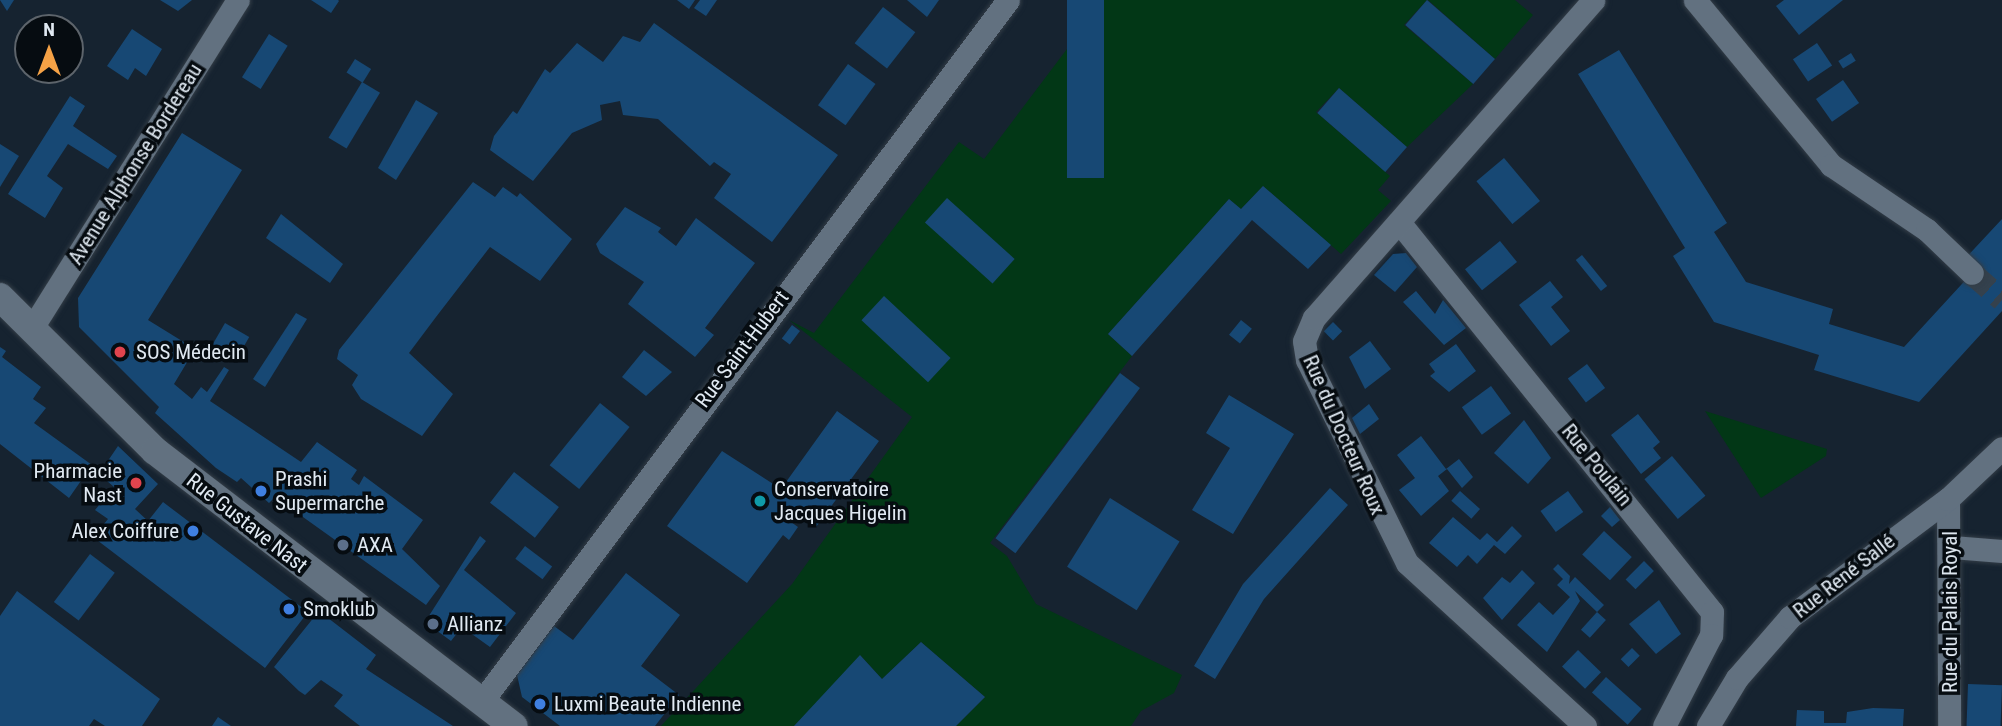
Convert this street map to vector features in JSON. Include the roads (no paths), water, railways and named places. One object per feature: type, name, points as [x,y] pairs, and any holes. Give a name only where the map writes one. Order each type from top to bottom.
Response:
[{"type":"street","name":"Avenue Alphonse Bordereau","points":[[32,328],[238,0]]},
{"type":"street","name":"Rue Saint-Hubert","points":[[482,701],[1008,0]]},
{"type":"street","name":"Rue du Docteur Roux","points":[[1585,726],[1407,563],[1307,360],[1307,328],[1594,0]]},
{"type":"street","points":[[1695,0],[1830,165],[1919,223],[1972,272]]},
{"type":"street","name":"Rue Poulain","points":[[1399,222],[1712,612],[1712,635],[1664,726]]},
{"type":"street","name":"Rue Gustave Nast","points":[[0,298],[166,459],[514,726]]},
{"type":"street","name":"Rue René Sallé","points":[[1708,726],[1737,678],[1790,617],[1948,499],[2002,448]]},
{"type":"street","name":"Rue du Palais Royal","points":[[1948,499],[1952,547],[1949,726]]},
{"type":"street","points":[[1952,547],[2002,551]]},
{"type":"tunnel","points":[[1972,273],[2002,299]]},
{"type":"place","name":"SOS Médecin","points":[[120,352]]},
{"type":"place","name":"Pharmacie Nast","points":[[136,483]]},
{"type":"place","name":"Prashi Supermarche","points":[[261,491]]},
{"type":"place","name":"Conservatoire Jacques Higelin","points":[[760,501]]},
{"type":"place","name":"Alex Coiffure","points":[[193,531]]},
{"type":"place","name":"AXA","points":[[343,545]]},
{"type":"place","name":"Smoklub","points":[[289,609]]},
{"type":"place","name":"Allianz","points":[[433,624]]},
{"type":"place","name":"Luxmi Beaute Indienne","points":[[540,704]]}]
